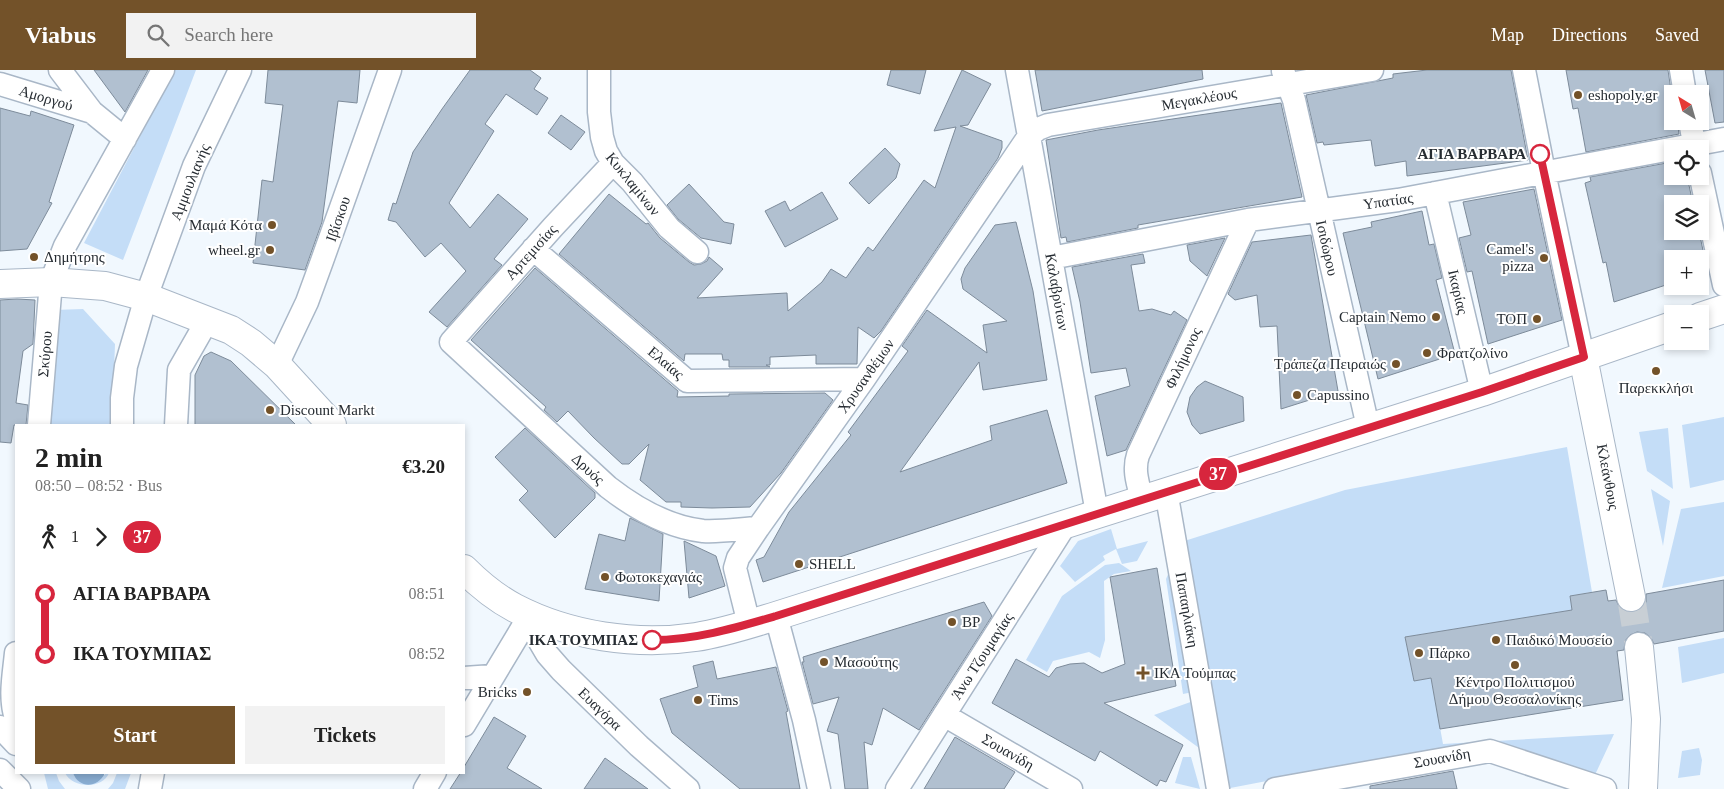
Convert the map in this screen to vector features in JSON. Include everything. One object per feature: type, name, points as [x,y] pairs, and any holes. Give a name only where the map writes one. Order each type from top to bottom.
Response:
[{"type":"main road","points":[[0,284],[52,282],[97,284],[146,297],[207,321],[242,336],[277,365],[331,424]]},
{"type":"main road","points":[[1709,314],[1724,309]]},
{"type":"main road","points":[[465,570],[493,594],[514,608],[559,626],[633,640],[664,640],[717,633],[776,616],[1067,522],[1482,392],[1664,329]]},
{"type":"main road","name":"Κλεάνθους","points":[[1584,357],[1631,597]]},
{"type":"main road","points":[[1639,647],[1646,719],[1643,789]]},
{"type":"street","points":[[60,70],[92,112],[125,139]]},
{"type":"street","points":[[52,282],[66,246],[163,70]]},
{"type":"street","name":"Αμμουλιανής","points":[[146,297],[194,166],[240,70]]},
{"type":"street","name":"Ιβίσκου","points":[[277,365],[307,302],[390,70]]},
{"type":"street","name":"Κυκλαμίνων","points":[[599,70],[599,112],[606,151],[613,163],[632,182],[669,228],[697,252]]},
{"type":"street","name":"Καλαβρύτων","points":[[1017,70],[1096,513]]},
{"type":"street","name":"Μεγακλέους","points":[[1029,136],[1038,129],[1048,126],[1286,77],[1372,70]]},
{"type":"street","points":[[1524,70],[1584,357]]},
{"type":"street","points":[[1681,70],[1684,85]]},
{"type":"street","name":"Ισιδώρου","points":[[1286,77],[1293,98],[1368,427]]},
{"type":"street","name":"Αμοργού","points":[[0,84],[92,112]]},
{"type":"street","name":"Χρυσανθέμων","points":[[749,624],[735,568],[738,558],[864,379],[1029,136]]},
{"type":"street","name":"Υπατίας","points":[[1709,143],[1724,139]]},
{"type":"street","name":"Υπατίας","points":[[1051,258],[1248,220],[1398,200],[1544,172],[1664,152]]},
{"type":"street","name":"Αρτεμισίας","points":[[451,342],[533,249],[613,163]]},
{"type":"street","points":[[1703,185],[1724,285]]},
{"type":"street","name":"Ικαρίας","points":[[1435,193],[1482,392]]},
{"type":"street","name":"Φιλήμονος","points":[[1154,495],[1136,473],[1138,455],[1248,220]]},
{"type":"street","name":"Ελαίας","points":[[533,249],[686,381],[864,379]]},
{"type":"street","name":"Σκύρου","points":[[38,424],[52,282]]},
{"type":"street","points":[[122,424],[122,398],[126,366],[146,297]]},
{"type":"street","points":[[176,424],[179,370],[207,321]]},
{"type":"street","name":"Δρυός","points":[[451,342],[608,487],[634,506],[660,519],[703,531],[758,528]]},
{"type":"street","name":"Παπαηλιάκη","points":[[1154,495],[1218,789]]},
{"type":"street","name":"Άνω Τζουμαγίας","points":[[897,789],[1067,522]]},
{"type":"street","points":[[465,723],[530,615]]},
{"type":"street","name":"Ευαγόρα","points":[[530,615],[547,654],[561,670],[665,782],[688,789]]},
{"type":"street","points":[[776,616],[804,720],[819,789]]},
{"type":"street","points":[[0,663],[15,657]]},
{"type":"street","points":[[15,668],[13,689],[15,715]]},
{"type":"street","points":[[465,678],[493,676]]},
{"type":"street","name":"Σουανίδη","points":[[944,715],[1071,789]]},
{"type":"street","points":[[0,728],[15,743]]},
{"type":"street","name":"Σουανίδη","points":[[1276,789],[1490,751],[1605,789]]},
{"type":"street","points":[[0,770],[19,789]]},
{"type":"street","points":[[21,774],[24,789]]},
{"type":"street","points":[[150,789],[153,774]]},
{"type":"street","points":[[425,789],[434,774]]},
{"type":"shaded area","points":[[175,70],[196,70],[123,260],[84,243]]},
{"type":"shaded area","points":[[83,309],[115,344],[112,424],[42,424],[54,310]]},
{"type":"shaded area","points":[[1724,417],[1724,480],[1690,488],[1682,425]]},
{"type":"shaded area","points":[[1668,428],[1673,489],[1647,471],[1639,432]]},
{"type":"shaded area","points":[[1567,447],[1592,592],[1570,596],[1572,610],[1405,637],[1414,681],[1431,678],[1443,744],[1614,734],[1594,777],[1507,747],[1440,748],[1225,789],[1178,543],[1345,490]]},
{"type":"shaded area","points":[[1651,489],[1670,501],[1663,546],[1652,494]]},
{"type":"shaded area","points":[[1724,502],[1724,576],[1662,588],[1681,509]]},
{"type":"shaded area","points":[[1111,529],[1117,549],[1148,541],[1137,561],[1122,564],[1116,549],[1103,556],[1105,560],[1075,582],[1060,566],[1078,541]]},
{"type":"shaded area","points":[[1175,558],[1198,691],[1183,694],[1166,579]]},
{"type":"shaded area","points":[[1119,563],[1131,571],[1114,574],[1104,581],[1105,640],[1100,658],[1089,652],[1053,661],[1047,672],[1026,660],[1062,596],[1105,565]]},
{"type":"shaded area","points":[[1724,638],[1724,673],[1682,683],[1678,647]]},
{"type":"shaded area","points":[[1199,699],[1210,756],[1154,715]]},
{"type":"shaded area","points":[[1699,748],[1702,760],[1700,775],[1678,778],[1682,751]]},
{"type":"shaded area","points":[[1183,757],[1191,757],[1200,789],[1175,783]]},
{"type":"shaded area","points":[[44,774],[56,774],[65,789],[48,789]]},
{"type":"shaded area","points":[[66,774],[74,774],[75,777],[108,774],[101,782],[88,785],[74,782]]},
{"type":"shaded area","points":[[74,774],[104,774],[98,782],[89,785],[80,782]]},
{"type":"shaded area","points":[[117,774],[131,774],[125,789],[108,789]]},
{"type":"building","points":[[94,70],[148,70],[125,112]]},
{"type":"building","points":[[268,70],[360,70],[357,103],[338,101],[322,222],[305,270],[253,263],[262,180],[273,182],[283,105],[265,103]]},
{"type":"building","points":[[470,70],[530,70],[541,78],[534,89],[548,98],[537,115],[506,94],[485,124],[494,131],[449,203],[470,228],[498,194],[528,219],[494,259],[502,265],[447,327],[429,312],[466,271],[441,243],[425,257],[396,222],[388,220],[393,203],[396,204],[413,152]]},
{"type":"building","points":[[891,70],[926,70],[920,94],[887,85]]},
{"type":"building","points":[[962,70],[991,84],[968,125],[960,126],[1002,141],[1002,148],[998,158],[881,331],[874,338],[858,327],[857,364],[816,364],[816,355],[770,357],[770,365],[766,365],[770,367],[729,367],[729,360],[723,360],[722,354],[685,354],[684,361],[559,254],[609,194],[646,224],[648,223],[660,238],[689,262],[694,265],[701,264],[707,261],[709,257],[723,269],[697,298],[787,293],[788,311],[822,282],[831,269],[846,278],[868,247],[873,251],[924,180],[935,188],[956,127],[934,131]]},
{"type":"building","points":[[1035,70],[1202,70],[1203,79],[1042,111]]},
{"type":"building","points":[[1427,70],[1511,70],[1528,160],[1407,176],[1406,161],[1375,166],[1371,140],[1324,145],[1323,142],[1317,143],[1306,95],[1393,78],[1393,74]]},
{"type":"building","points":[[1566,70],[1668,70],[1670,85],[1664,85],[1664,130],[1678,130],[1679,134],[1586,152],[1578,108],[1573,109]]},
{"type":"building","points":[[1705,70],[1724,70],[1724,122],[1715,123]]},
{"type":"building","points":[[1281,103],[1302,197],[1138,225],[1138,228],[1067,242],[1066,237],[1061,238],[1046,140],[1098,130]]},
{"type":"building","points":[[0,108],[30,116],[31,111],[74,125],[49,202],[52,203],[27,249],[0,251]]},
{"type":"building","points":[[561,115],[585,132],[571,150],[548,133]]},
{"type":"building","points":[[885,148],[900,164],[896,178],[869,204],[849,183]]},
{"type":"building","points":[[1664,163],[1664,185],[1689,185],[1691,195],[1664,195],[1664,240],[1701,240],[1703,250],[1664,250],[1664,286],[1614,302],[1606,262],[1603,263],[1585,183],[1591,181],[1590,177]]},
{"type":"building","points":[[689,184],[724,222],[734,224],[731,244],[701,238],[678,219],[667,205]]},
{"type":"building","points":[[1534,189],[1562,320],[1488,344],[1472,271],[1467,272],[1459,238],[1471,235],[1463,202]]},
{"type":"building","points":[[822,192],[838,219],[785,247],[765,211],[785,201],[790,211]]},
{"type":"building","points":[[1422,211],[1429,245],[1434,244],[1442,278],[1436,280],[1455,354],[1378,379],[1343,233],[1372,227],[1371,222]]},
{"type":"building","points":[[1016,222],[1033,291],[1047,380],[983,390],[979,362],[900,472],[992,440],[990,426],[1047,410],[1067,483],[763,582],[756,560],[764,557],[789,512],[851,435],[848,432],[908,351],[902,346],[927,310],[987,353],[983,325],[1007,321],[963,289],[961,279],[965,268],[995,225]]},
{"type":"building","points":[[1311,235],[1338,391],[1281,409],[1277,326],[1260,327],[1257,295],[1235,300],[1228,294],[1252,242]]},
{"type":"building","points":[[1225,238],[1207,276],[1190,261],[1187,245]]},
{"type":"building","points":[[1143,254],[1145,263],[1131,265],[1139,311],[1152,309],[1171,315],[1174,311],[1187,320],[1126,450],[1107,456],[1095,396],[1130,386],[1126,368],[1091,373],[1080,302],[1072,267]]},
{"type":"building","points":[[535,268],[678,391],[677,397],[729,396],[729,394],[825,393],[833,400],[781,473],[750,507],[681,507],[681,502],[666,502],[640,480],[649,444],[629,464],[622,464],[568,411],[557,422],[544,410],[546,407],[471,340]]},
{"type":"building","points":[[0,300],[35,300],[33,344],[23,351],[16,403],[28,405],[26,424],[14,425],[11,443],[0,442]]},
{"type":"building","points":[[211,352],[231,361],[295,424],[195,424],[195,375],[204,356]]},
{"type":"building","points":[[1205,381],[1243,397],[1244,421],[1200,434],[1192,425],[1187,412],[1190,397],[1197,387]]},
{"type":"building","points":[[525,428],[595,493],[595,498],[555,538],[519,500],[528,491],[495,457]]},
{"type":"building","points":[[630,518],[663,534],[659,601],[585,589],[599,534],[625,541]]},
{"type":"building","points":[[684,541],[716,556],[725,586],[689,598]]},
{"type":"building","name":"ΙΚΑ Τούμπας","points":[[1157,568],[1176,686],[1104,703],[1183,745],[1166,782],[1160,780],[1157,786],[1100,751],[1095,761],[992,703],[1016,659],[1049,677],[1056,668],[1070,664],[1084,663],[1102,673],[1125,664],[1110,577]]},
{"type":"building","name":"Κέντρο Πολιτισμού Δήμου Θεσσαλονίκης","points":[[1724,580],[1724,631],[1654,644],[1645,633],[1637,632],[1630,635],[1625,641],[1624,650],[1617,651],[1623,700],[1440,729],[1431,678],[1414,681],[1405,637],[1572,610],[1570,596],[1606,590],[1608,601],[1616,600],[1620,608],[1626,612],[1634,612],[1642,608],[1646,602],[1646,594]]},
{"type":"building","points":[[984,602],[992,616],[919,730],[883,708],[872,745],[864,742],[868,789],[845,789],[838,734],[827,731],[839,697],[813,704],[802,662],[804,662],[803,657]]},
{"type":"building","points":[[713,661],[717,679],[776,667],[788,711],[786,712],[800,789],[740,789],[672,733],[660,699],[698,687],[693,666]]},
{"type":"building","points":[[494,717],[526,736],[507,768],[542,789],[450,789],[460,774],[465,774],[465,765]]},
{"type":"building","points":[[955,737],[1015,772],[1004,789],[924,789]]},
{"type":"building","points":[[605,758],[648,789],[584,789]]},
{"type":"building","points":[[1453,771],[1457,789],[1370,789],[1370,786]]},
{"type":"tunnel","points":[[1631,597],[1639,647]]},
{"type":"bus line","name":"37","points":[[652,640],[679,639],[710,634],[776,616],[1482,392],[1584,357],[1540,154]]},
{"type":"place","name":"eshopoly.gr","points":[[1578,95]]},
{"type":"place","name":"ΑΓΙΑ ΒΑΡΒΑΡΑ","points":[[1540,154]]},
{"type":"place","name":"Μαμά Κότα","points":[[272,225]]},
{"type":"place","name":"wheel.gr","points":[[270,250]]},
{"type":"place","name":"Δημήτρης","points":[[34,257]]},
{"type":"place","name":"Camel's pizza","points":[[1544,258]]},
{"type":"place","name":"Captain Nemo","points":[[1436,317]]},
{"type":"place","name":"ΤΟΠ","points":[[1537,319]]},
{"type":"place","name":"Φρατζολίνο","points":[[1427,353]]},
{"type":"place","name":"Τράπεζα Πειραιώς","points":[[1396,364]]},
{"type":"place","name":"Παρεκκλήσι","points":[[1656,371]]},
{"type":"place","name":"Capussino","points":[[1297,395]]},
{"type":"place","name":"Discount Markt","points":[[270,410]]},
{"type":"place","name":"SHELL","points":[[799,564]]},
{"type":"place","name":"Φωτοκεχαγιάς","points":[[605,577]]},
{"type":"place","name":"BP","points":[[952,622]]},
{"type":"place","name":"ΙΚΑ ΤΟΥΜΠΑΣ","points":[[652,640]]},
{"type":"place","name":"Παιδικό Μουσείο","points":[[1496,640]]},
{"type":"place","name":"Πάρκο","points":[[1419,653]]},
{"type":"place","name":"Μασούτης","points":[[824,662]]},
{"type":"place","name":"Κέντρο Πολιτισμού Δήμου Θεσσαλονίκης","points":[[1515,665]]},
{"type":"place","name":"ΙΚΑ Τούμπας","points":[[1143,673]]},
{"type":"place","name":"Bricks","points":[[527,692]]},
{"type":"place","name":"Tims","points":[[698,700]]}]
